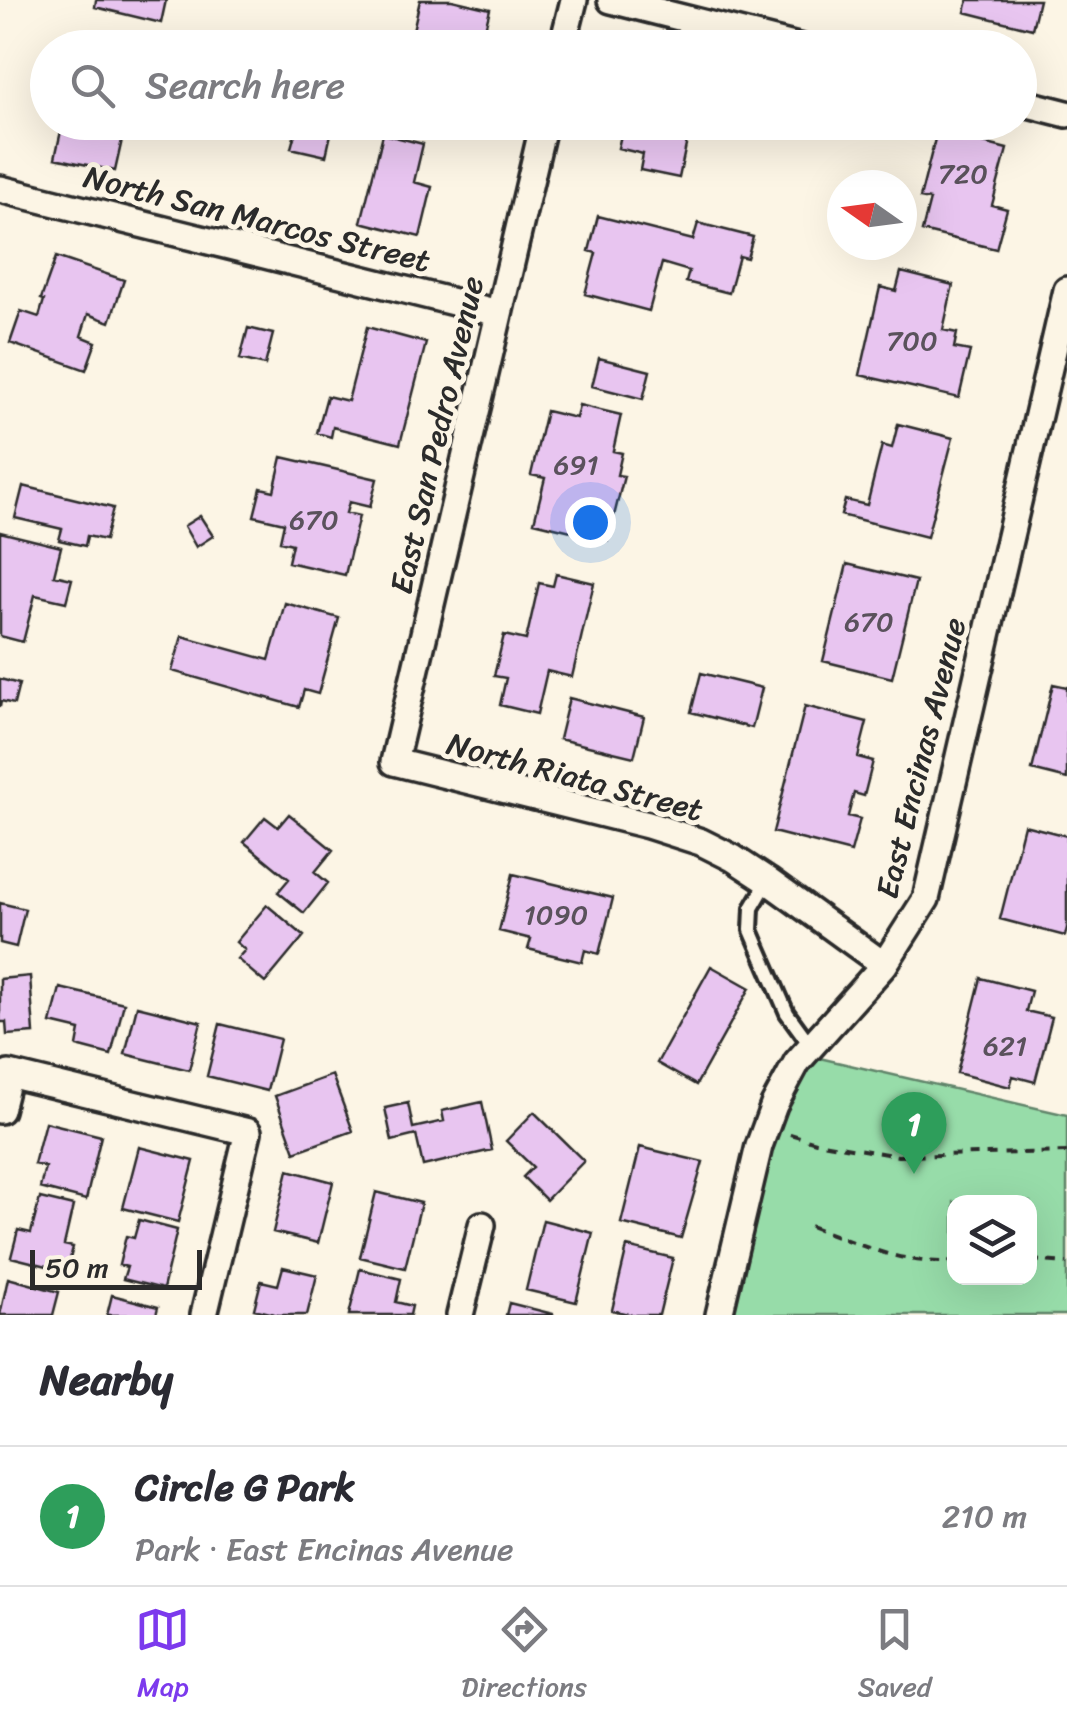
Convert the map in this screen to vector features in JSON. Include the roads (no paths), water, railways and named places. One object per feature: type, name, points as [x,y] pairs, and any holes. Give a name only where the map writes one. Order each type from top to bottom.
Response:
[{"type":"street","points":[[566,30],[574,0]]},
{"type":"street","points":[[611,0],[730,30]]},
{"type":"street","points":[[1037,106],[1067,114]]},
{"type":"street","name":"East San Pedro Avenue","points":[[394,762],[540,140]]},
{"type":"street","name":"North San Marcos Street","points":[[0,189],[498,313]]},
{"type":"street","name":"East Encinas Avenue","points":[[719,1315],[758,1146],[796,1062],[884,966],[926,899],[1067,290]]},
{"type":"street","name":"North Riata Street","points":[[394,762],[701,842],[768,881],[884,966]]},
{"type":"street","points":[[0,1110],[9,1074],[248,1132],[204,1315]]},
{"type":"street","points":[[460,1315],[482,1225]]},
{"type":"lane","points":[[768,881],[752,908],[751,930],[787,1012],[810,1046]]},
{"type":"place","name":"Circle G Park","points":[[914,1174]]}]
